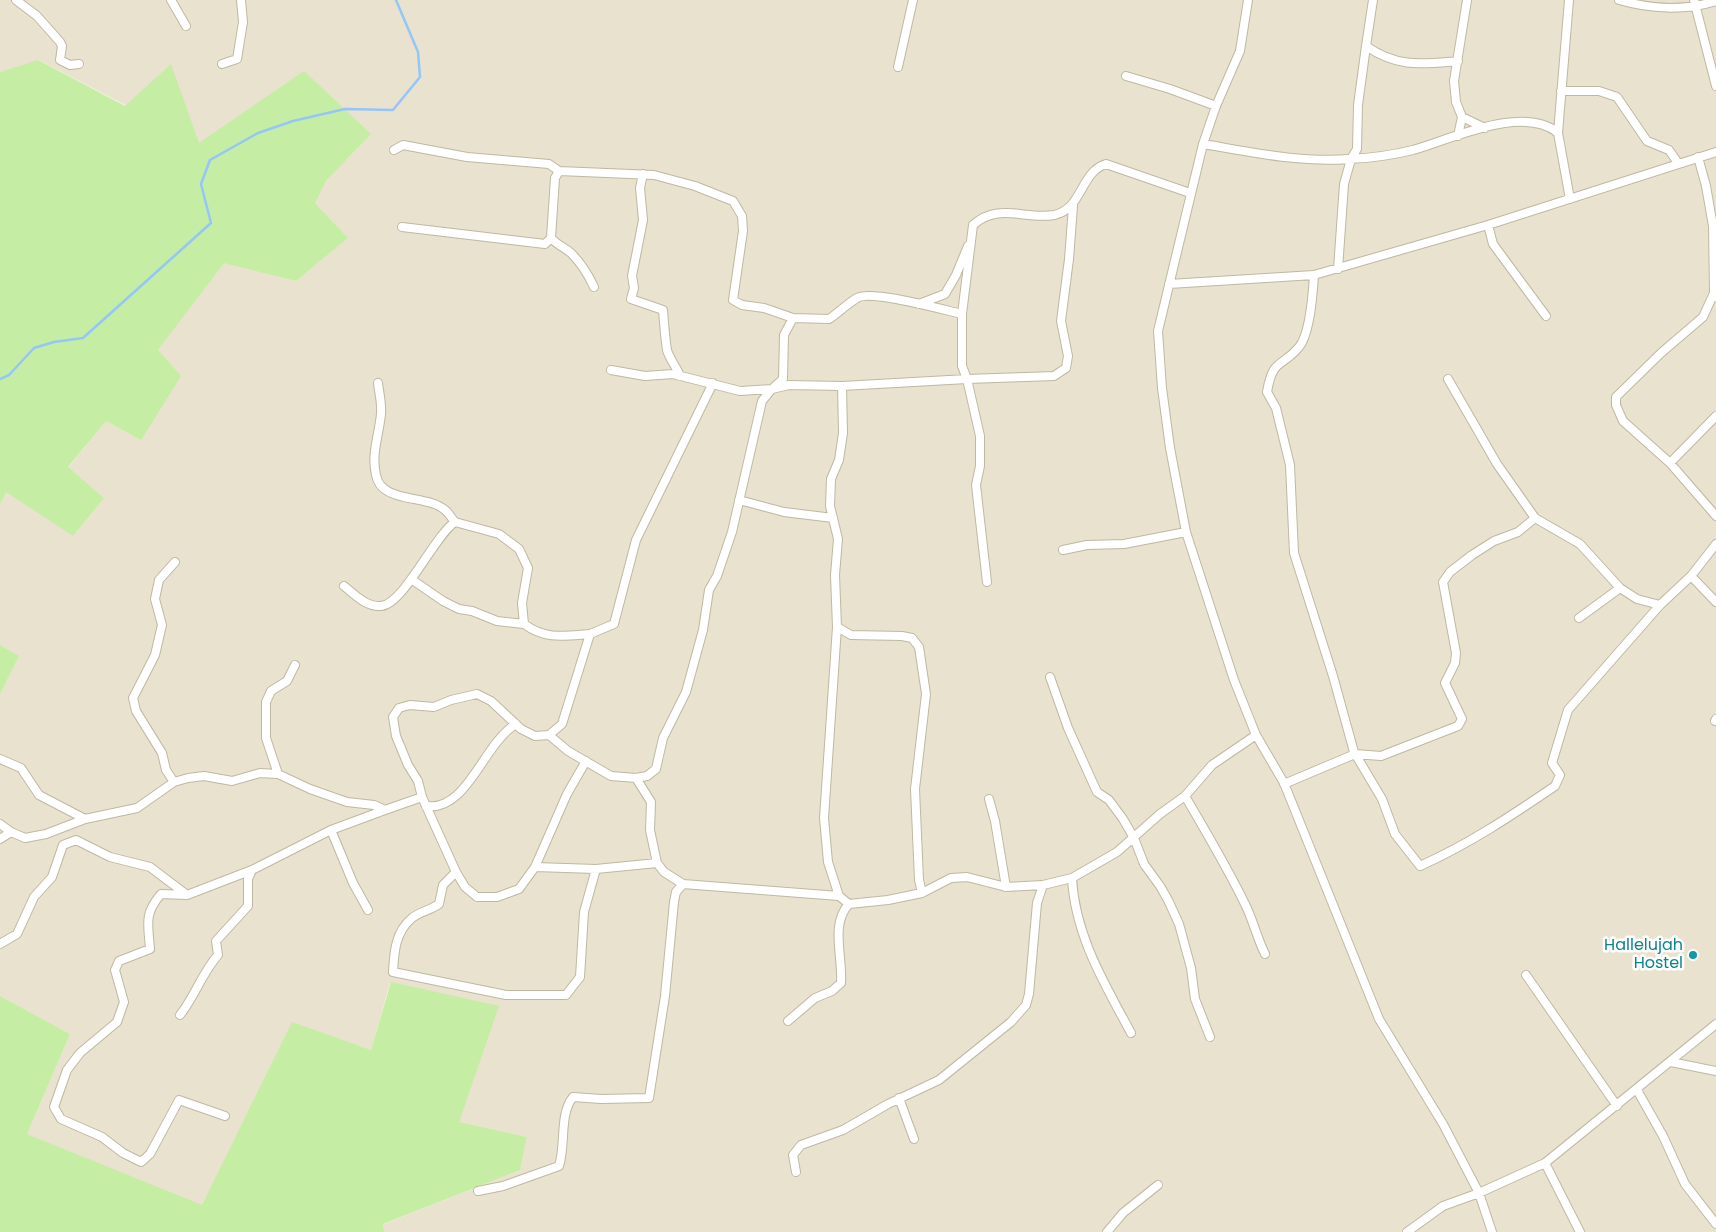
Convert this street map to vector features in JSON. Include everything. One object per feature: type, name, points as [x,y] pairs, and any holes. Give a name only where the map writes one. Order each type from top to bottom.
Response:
[{"type":"street","points":[[16,0],[37,16],[60,42],[62,46],[60,60],[63,63],[79,64]]},
{"type":"street","points":[[171,0],[186,26]]},
{"type":"street","points":[[222,64],[237,59],[242,22],[241,0]]},
{"type":"street","points":[[898,67],[913,0]]},
{"type":"street","points":[[1248,0],[1240,51],[1216,106],[1203,144],[1158,331],[1160,369],[1170,448],[1186,532],[1234,680],[1256,735],[1284,784],[1379,1019],[1443,1124],[1479,1193],[1492,1232]]},
{"type":"street","points":[[1338,269],[1344,184],[1350,159],[1357,149],[1358,105],[1373,0]]},
{"type":"street","points":[[1458,136],[1462,117],[1456,102],[1454,81],[1467,0]]},
{"type":"street","points":[[1570,0],[1558,133],[1570,199]]},
{"type":"street","points":[[1619,0],[1640,6],[1695,4],[1716,1]]},
{"type":"street","points":[[1695,4],[1716,86]]},
{"type":"street","points":[[1366,46],[1384,58],[1418,64],[1458,62]]},
{"type":"street","points":[[1126,76],[1170,88],[1216,106]]},
{"type":"street","points":[[1561,91],[1599,91],[1617,97],[1647,141],[1669,150],[1678,164]]},
{"type":"street","points":[[1462,117],[1485,128]]},
{"type":"street","points":[[1203,144],[1262,154],[1326,160],[1350,159],[1411,150],[1485,128],[1519,122],[1537,122],[1550,127],[1558,133]]},
{"type":"street","points":[[394,150],[403,145],[467,158],[549,164],[559,171],[654,175],[695,186],[733,201],[742,216],[743,231],[733,300],[742,306],[764,308],[793,318],[829,319],[857,298],[866,295],[962,314]]},
{"type":"street","points":[[1169,284],[1314,275],[1488,225],[1716,152]]},
{"type":"street","points":[[1698,158],[1706,186],[1713,226],[1715,295],[1703,317],[1654,359],[1616,397],[1616,405],[1623,421],[1670,464],[1716,516]]},
{"type":"street","points":[[611,370],[645,376],[680,376],[740,391],[772,389],[789,385],[842,386],[1054,376],[1066,368],[1068,356],[1061,321],[1070,259],[1073,206],[1084,184],[1097,167],[1106,164],[1190,193]]},
{"type":"street","points":[[559,171],[555,178],[551,238],[555,244],[570,252],[581,265],[594,287]]},
{"type":"street","points":[[643,174],[640,188],[643,220],[632,276],[634,288],[631,300],[663,310],[663,326],[667,337],[667,350],[680,376]]},
{"type":"street","points":[[987,582],[976,485],[980,466],[980,436],[967,379],[962,366],[962,314],[973,225],[982,217],[998,213],[1054,215],[1073,206]]},
{"type":"street","points":[[1488,225],[1493,244],[1546,316]]},
{"type":"street","points":[[402,227],[545,244],[551,238]]},
{"type":"street","points":[[919,304],[945,294],[956,275],[971,239]]},
{"type":"street","points":[[1314,275],[1311,308],[1300,346],[1274,368],[1267,392],[1276,408],[1290,465],[1294,553],[1334,676],[1355,754],[1382,799],[1395,834],[1420,866],[1488,832],[1555,786],[1560,775],[1552,763],[1568,710],[1660,605],[1691,576],[1716,544]]},
{"type":"street","points":[[549,735],[568,751],[611,776],[636,778],[647,776],[656,769],[663,738],[686,692],[703,630],[709,590],[717,576],[732,532],[762,401],[782,379],[784,335],[793,318]]},
{"type":"street","points":[[1448,379],[1497,464],[1535,518],[1580,544],[1620,588],[1637,599],[1660,605]]},
{"type":"street","points":[[378,383],[381,412],[374,457],[376,477],[380,487],[395,495],[425,501],[445,510],[455,522],[499,534],[519,549],[528,568],[522,603],[524,624]]},
{"type":"street","points":[[411,579],[443,602],[459,609],[472,611],[497,621],[524,624],[536,633],[557,636],[590,634],[614,624],[636,540],[713,383]]},
{"type":"street","points":[[842,386],[843,433],[839,460],[831,478],[830,506],[838,540],[835,575],[837,627],[824,818],[828,862],[839,896],[848,904]]},
{"type":"street","points":[[1670,464],[1716,416]]},
{"type":"street","points":[[739,500],[784,512],[833,518]]},
{"type":"street","points":[[1284,784],[1355,754],[1381,756],[1458,726],[1462,719],[1445,684],[1455,663],[1456,653],[1443,582],[1450,572],[1472,555],[1494,540],[1518,532],[1535,518]]},
{"type":"street","points":[[344,586],[364,602],[381,606],[391,602],[411,579],[446,528],[455,522]]},
{"type":"street","points":[[1063,550],[1087,545],[1124,544],[1186,532]]},
{"type":"street","points":[[174,782],[166,770],[162,753],[136,711],[133,698],[155,655],[162,624],[155,599],[159,580],[176,562]]},
{"type":"street","points":[[1691,576],[1716,602]]},
{"type":"street","points":[[1579,618],[1620,588]]},
{"type":"street","points":[[837,627],[850,635],[902,636],[912,638],[919,647],[926,694],[915,789],[919,880],[922,893]]},
{"type":"street","points":[[586,761],[567,794],[535,866],[519,889],[497,897],[477,897],[465,887],[456,872],[422,797],[418,780],[408,765],[396,736],[392,717],[399,708],[410,705],[434,707],[451,700],[477,694],[491,700],[516,724],[535,736],[549,735],[562,724],[590,634]]},
{"type":"street","points":[[278,774],[266,738],[266,702],[271,691],[287,681],[295,665]]},
{"type":"street","points":[[1050,677],[1068,728],[1097,792],[1109,800],[1134,838],[1144,864],[1160,886],[1178,924],[1191,968],[1195,999],[1210,1037]]},
{"type":"street","points":[[426,806],[444,805],[454,798],[467,784],[498,738],[516,724]]},
{"type":"street","points":[[788,1021],[815,998],[832,991],[841,983],[838,924],[842,911],[848,904],[888,900],[922,893],[951,878],[967,877],[1006,887],[1043,886],[1072,878],[1117,852],[1160,814],[1185,796],[1212,766],[1256,735]]},
{"type":"street","points":[[0,759],[21,768],[39,795],[85,819]]},
{"type":"street","points":[[0,824],[11,832],[25,838],[46,834],[85,819],[137,808],[174,782],[204,776],[232,781],[260,773],[278,774],[310,789],[347,802],[374,805],[385,810]]},
{"type":"street","points":[[636,778],[651,802],[650,830],[657,863],[664,872],[683,884],[839,896]]},
{"type":"street","points":[[1185,796],[1226,866],[1246,907],[1265,954]]},
{"type":"street","points":[[225,1116],[179,1100],[150,1154],[141,1162],[123,1154],[102,1137],[61,1119],[54,1107],[67,1070],[80,1053],[117,1022],[124,1002],[115,970],[119,961],[150,949],[148,924],[150,907],[161,894],[187,895],[252,870],[331,830],[422,797]]},
{"type":"street","points":[[989,799],[1006,887]]},
{"type":"street","points":[[331,830],[353,882],[368,910]]},
{"type":"street","points":[[0,839],[11,832]]},
{"type":"street","points":[[0,944],[17,934],[34,897],[52,877],[63,845],[76,840],[110,857],[150,867],[187,895]]},
{"type":"street","points":[[535,866],[596,869],[657,863]]},
{"type":"street","points":[[456,872],[443,885],[439,904],[430,911],[412,918],[400,934],[394,948],[393,972],[506,995],[566,995],[580,977],[584,912],[596,869]]},
{"type":"street","points":[[180,1015],[190,1002],[210,964],[218,955],[216,941],[248,906],[248,879],[252,870]]},
{"type":"street","points":[[1072,878],[1075,912],[1084,940],[1131,1033]]},
{"type":"street","points":[[478,1191],[503,1186],[559,1166],[563,1152],[568,1104],[573,1097],[649,1098],[665,996],[674,902],[676,892],[683,884]]},
{"type":"street","points":[[796,1172],[793,1155],[801,1145],[843,1130],[899,1098],[939,1080],[1011,1022],[1026,1005],[1029,994],[1037,902],[1043,886]]},
{"type":"street","points":[[1526,975],[1617,1106]]},
{"type":"street","points":[[1407,1232],[1443,1206],[1479,1193],[1545,1163],[1716,1024]]},
{"type":"street","points":[[1671,1062],[1716,1071]]},
{"type":"street","points":[[1637,1090],[1663,1136],[1685,1184],[1716,1224]]},
{"type":"street","points":[[899,1098],[914,1139]]},
{"type":"street","points":[[1545,1163],[1580,1232]]},
{"type":"street","points":[[1107,1232],[1123,1213],[1158,1185]]},
{"type":"shaded area","points":[[0,0],[1716,0],[1716,1232],[384,1232],[382,1225],[520,1170],[527,1137],[459,1122],[390,982],[371,1050],[292,1023],[202,1206],[27,1134],[70,1034],[0,996],[0,694],[19,656],[0,645],[0,504],[6,491],[73,536],[104,498],[68,468],[106,421],[141,440],[158,350],[224,262],[296,281],[348,238],[315,203],[326,181],[371,134],[199,143],[39,60],[0,72]]},
{"type":"green space","points":[[38,60],[125,106],[171,64],[199,143],[304,71],[371,134],[326,181],[315,203],[348,238],[296,281],[224,263],[158,350],[181,376],[141,440],[106,421],[68,467],[104,498],[73,536],[6,492],[0,504],[0,72]]},
{"type":"green space","points":[[0,645],[19,656],[0,694]]},
{"type":"green space","points":[[391,982],[499,1006],[459,1122],[527,1137],[520,1170],[383,1224],[384,1232],[0,1232],[0,996],[70,1034],[27,1134],[202,1205],[292,1022],[371,1050]]},
{"type":"waterway","points":[[0,379],[9,375],[34,348],[54,342],[83,338],[211,223],[201,184],[210,160],[258,133],[293,121],[345,109],[393,110],[420,77],[418,52],[396,0]]},
{"type":"place","name":"Hallelujah Hostel","points":[[1693,955]]}]
